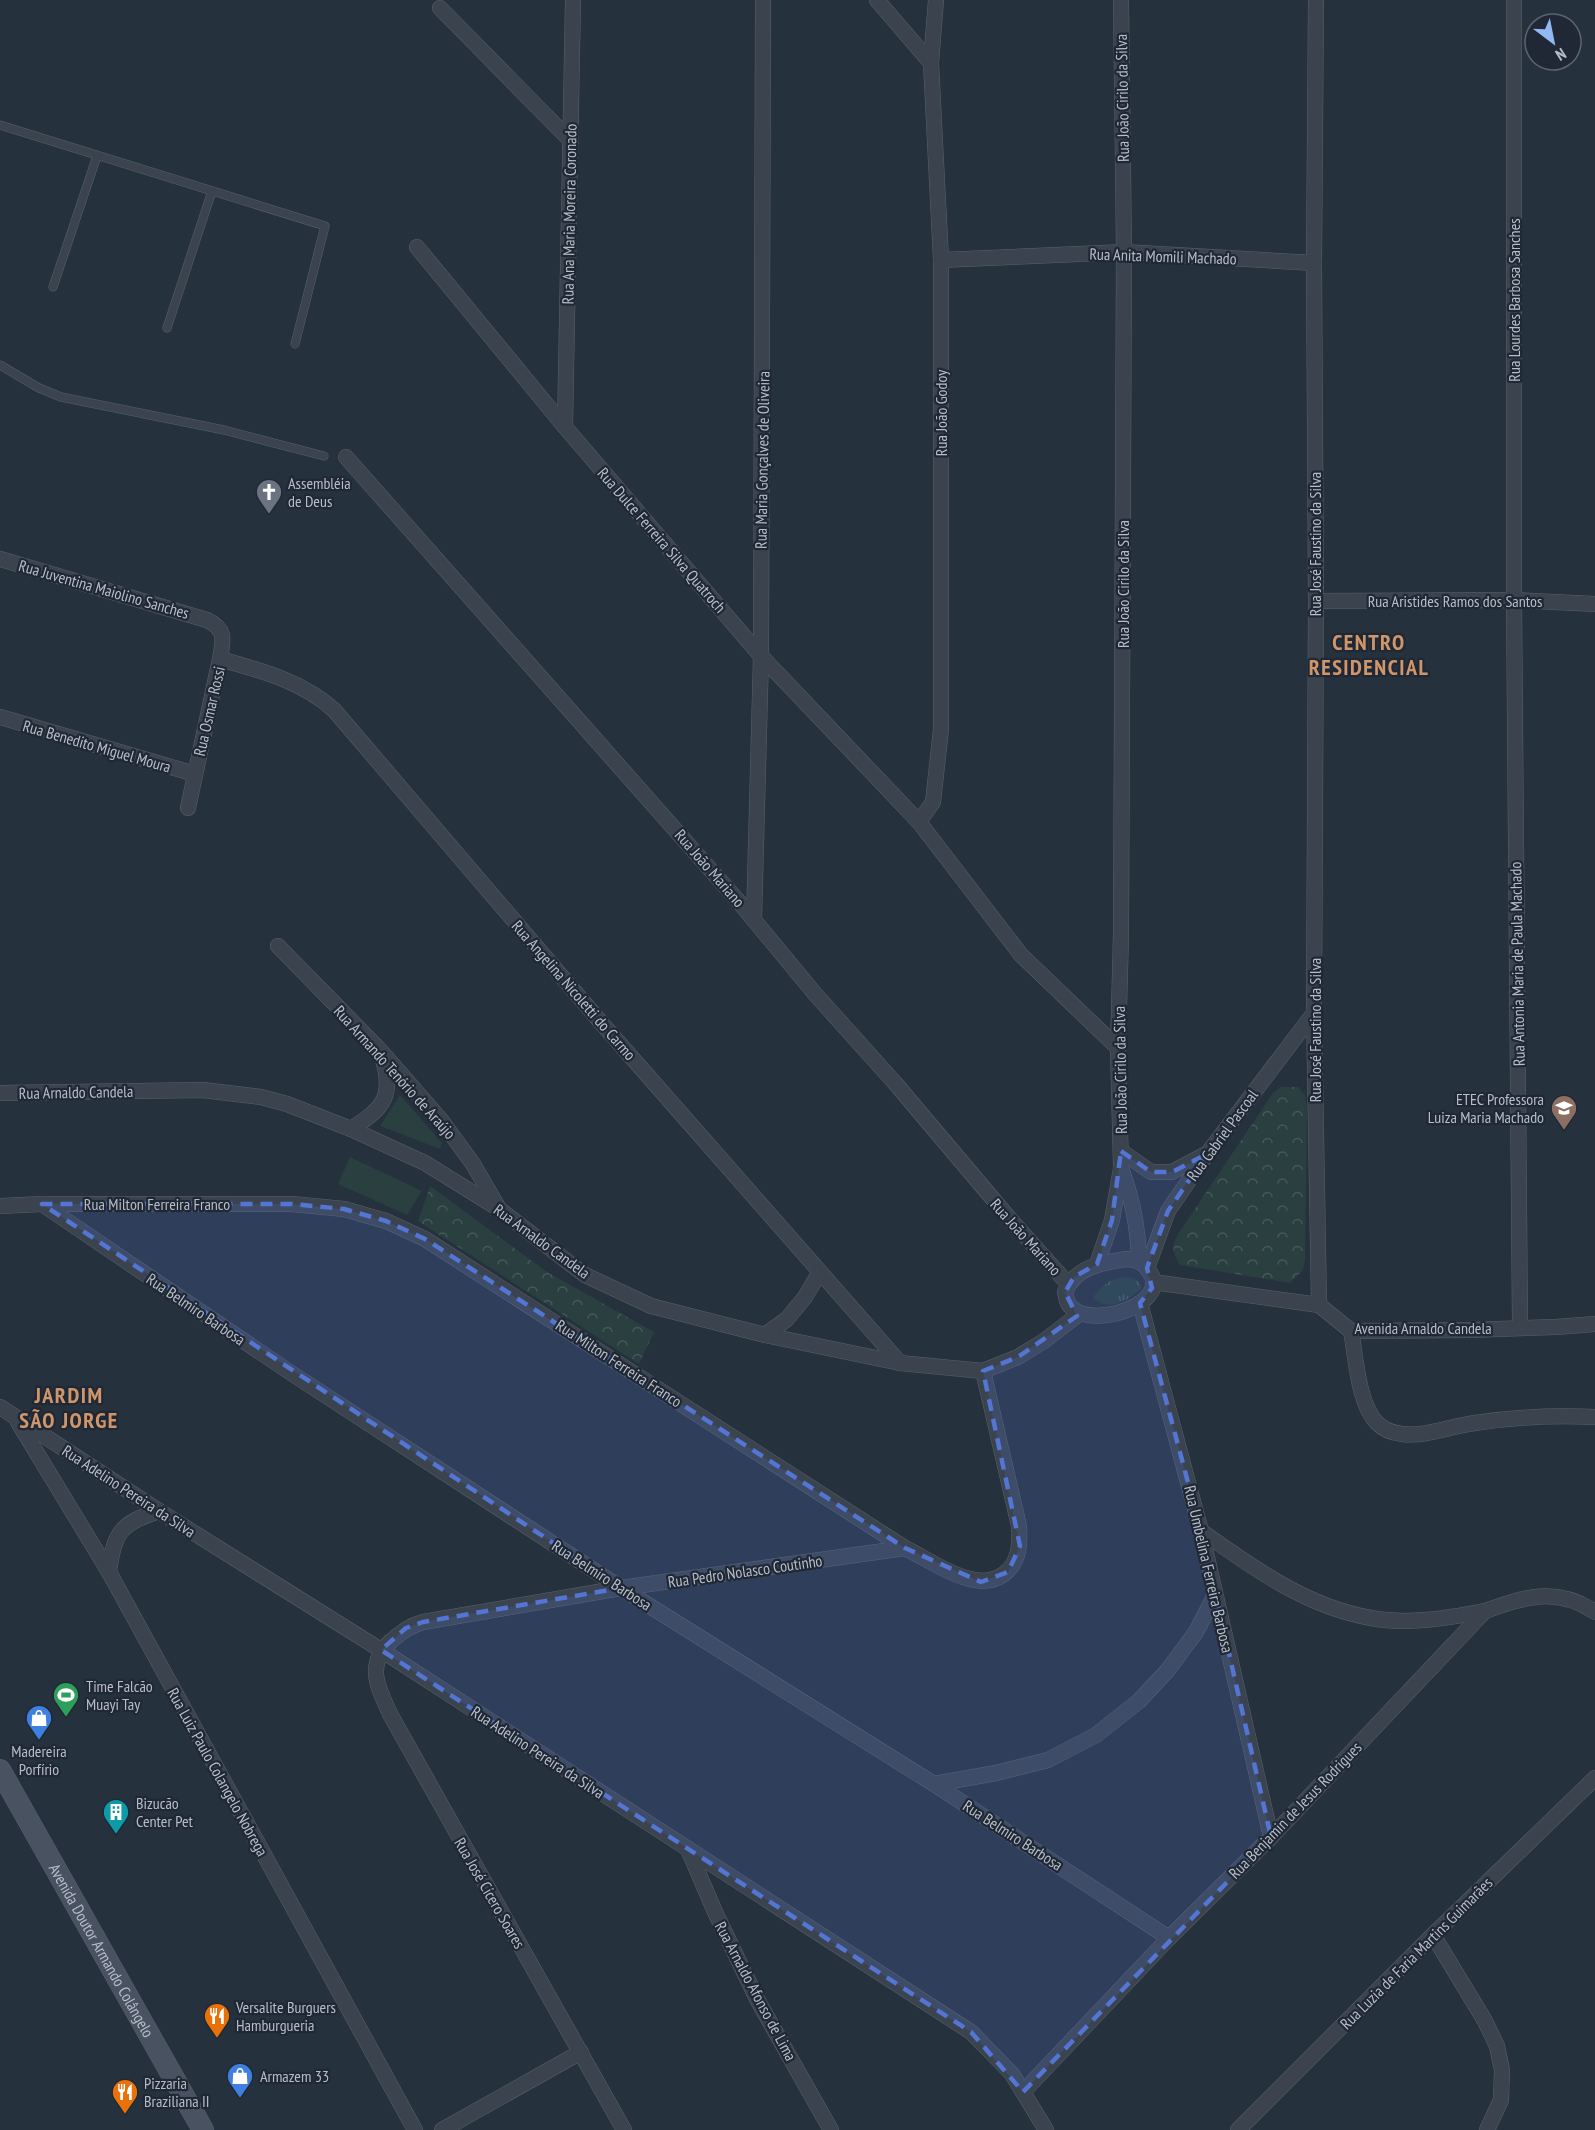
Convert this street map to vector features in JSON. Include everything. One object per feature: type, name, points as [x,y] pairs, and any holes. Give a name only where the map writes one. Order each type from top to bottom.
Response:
[{"type":"street","name":"Rua Ana Maria Moreira Coronado","points":[[565,427],[573,0]]},
{"type":"street","name":"Rua Maria Gonçalves de Oliveira","points":[[754,920],[761,656],[763,0]]},
{"type":"street","points":[[877,0],[932,63]]},
{"type":"street","name":"Rua João Godoy","points":[[919,822],[933,802],[941,729],[941,260],[932,63],[936,0]]},
{"type":"street","name":"Rua João Cirilo da Silva","points":[[1097,1264],[1112,1220],[1121,1168],[1118,1048],[1121,922],[1125,252],[1121,0]]},
{"type":"street","name":"Rua José Faustino da Silva","points":[[1316,0],[1314,1013],[1319,1305]]},
{"type":"street","name":"Rua Lourdes Barbosa Sanches","points":[[1514,0],[1514,600]]},
{"type":"street","points":[[440,8],[571,141]]},
{"type":"street","name":"Rua Dulce Ferreira Silva Quatroch","points":[[417,247],[565,427],[761,656],[919,822],[1021,955],[1118,1048]]},
{"type":"street","name":"Rua Anita Momili Machado","points":[[941,260],[1125,252],[1314,263]]},
{"type":"street","name":"Rua João Mariano","points":[[346,457],[754,920],[1068,1284]]},
{"type":"street","name":"Rua Juventina Maiolino Sanches","points":[[0,559],[207,620]]},
{"type":"street","name":"Rua Aristides Ramos dos Santos","points":[[1316,601],[1514,600],[1595,604]]},
{"type":"street","name":"Rua Antonia Maria de Paula Machado","points":[[1514,600],[1520,1327]]},
{"type":"street","name":"Rua Osmar Rossi","points":[[188,808],[220,659],[222,631],[217,625],[207,620]]},
{"type":"street","name":"Rua Angelina Nicoletti do Carmo","points":[[220,659],[279,676],[319,696],[334,710],[598,1019],[900,1363]]},
{"type":"street","name":"Rua Benedito Miguel Moura","points":[[0,717],[195,774]]},
{"type":"street","name":"Rua Armando Tenório de Araújo","points":[[278,946],[380,1050],[441,1120],[473,1164],[499,1209]]},
{"type":"street","name":"Rua Gabriel Pascoal","points":[[1146,1270],[1168,1211],[1207,1154],[1314,1013]]},
{"type":"street","points":[[351,1129],[381,1106],[387,1092],[388,1078],[380,1050]]},
{"type":"street","name":"Rua Arnaldo Candela","points":[[0,1093],[203,1090],[261,1097],[287,1104],[351,1129],[425,1163],[499,1209],[585,1275],[651,1306],[765,1335],[900,1363],[983,1371],[1018,1357],[1044,1341],[1079,1314]]},
{"type":"street","points":[[1121,1151],[1151,1172],[1172,1172],[1207,1154]]},
{"type":"street","name":"Rua João Cirilo da Silva","points":[[1121,1168],[1135,1211],[1146,1270]]},
{"type":"street","name":"Rua Belmiro Barbosa","points":[[42,1204],[288,1371],[621,1588],[934,1784],[1169,1938]]},
{"type":"street","name":"Rua Milton Ferreira Franco","points":[[0,1206],[292,1204],[344,1209],[386,1221],[425,1239],[905,1548],[965,1578],[981,1582],[996,1580],[1008,1572],[1020,1546],[1019,1526],[983,1371]]},
{"type":"street","points":[[1136,1259],[1146,1270],[1149,1295],[1140,1303],[1124,1311],[1105,1316],[1079,1314],[1067,1302],[1065,1292],[1068,1284],[1083,1270],[1097,1264],[1136,1259]]},
{"type":"street","points":[[1146,1270],[1319,1305]]},
{"type":"street","points":[[765,1335],[787,1319],[805,1297],[820,1272]]},
{"type":"street","name":"Rua Umbelina Ferreira Barbosa","points":[[1140,1303],[1201,1532],[1271,1837]]},
{"type":"street","name":"Avenida Arnaldo Candela","points":[[1319,1305],[1351,1331],[1470,1330],[1595,1324]]},
{"type":"street","points":[[1351,1331],[1367,1410],[1378,1424],[1388,1431],[1402,1434],[1421,1433],[1474,1423],[1559,1415],[1595,1417]]},
{"type":"street","name":"Rua Adelino Pereira da Silva","points":[[0,1407],[159,1511],[381,1650],[971,2032],[1012,2074],[1046,2130]]},
{"type":"street","name":"Rua Luiz Paulo Colangelo Nobrega","points":[[15,1417],[109,1572],[415,2130]]},
{"type":"street","points":[[109,1572],[112,1548],[123,1528],[137,1518],[159,1511]]},
{"type":"street","points":[[1201,1532],[1255,1570],[1310,1599],[1371,1618],[1450,1618],[1485,1611]]},
{"type":"street","name":"Rua Pedro Nolasco Coutinho","points":[[381,1650],[406,1628],[423,1622],[621,1588],[905,1548]]},
{"type":"street","points":[[934,1784],[996,1773],[1048,1760],[1095,1735],[1139,1701],[1167,1671],[1197,1632],[1215,1595]]},
{"type":"street","name":"Rua Benjamin de Jesus Rodrigues","points":[[1023,2092],[1169,1938],[1271,1837],[1485,1611],[1518,1599],[1551,1595],[1581,1602],[1595,1612]]},
{"type":"street","name":"Rua José Cícero Soares","points":[[381,1650],[377,1659],[376,1674],[380,1692],[390,1714],[624,2130]]},
{"type":"street","name":"Avenida Doutor Armando Colângelo","points":[[0,1770],[203,2130]]},
{"type":"street","name":"Rua Luzia de Faria Martins Guimarães","points":[[1238,2130],[1433,1935],[1595,1778]]},
{"type":"street","name":"Rua Arnaldo Afonso de Lima","points":[[688,1849],[715,1912],[758,2001],[831,2130]]},
{"type":"street","points":[[1433,1935],[1485,2021],[1497,2046],[1502,2070],[1501,2100],[1487,2130]]},
{"type":"street","points":[[442,2130],[581,2052]]},
{"type":"lane","points":[[0,125],[325,226],[295,344]]},
{"type":"lane","points":[[53,287],[97,156]]},
{"type":"lane","points":[[167,327],[212,191]]},
{"type":"lane","points":[[0,365],[39,388],[61,397],[224,430],[324,456]]},
{"type":"highlighted area","points":[[1121,1151],[1151,1172],[1172,1172],[1207,1154],[1168,1211],[1147,1268],[1152,1288],[1140,1303],[1201,1531],[1271,1837],[1023,2092],[971,2032],[381,1650],[406,1628],[423,1622],[621,1588],[42,1204],[292,1204],[344,1209],[386,1221],[425,1239],[905,1548],[981,1582],[1008,1572],[1020,1546],[983,1371],[1018,1357],[1077,1316],[1065,1292],[1074,1277],[1097,1264],[1112,1220]]},
{"type":"green space","points":[[1281,1087],[1298,1087],[1305,1095],[1307,1112],[1303,1270],[1290,1283],[1180,1265],[1173,1250],[1178,1234],[1273,1093]]},
{"type":"green space","points":[[400,1095],[442,1143],[440,1149],[380,1126]]},
{"type":"green space","points":[[350,1157],[422,1191],[407,1215],[338,1184]]},
{"type":"green space","points":[[430,1186],[547,1272],[654,1332],[639,1364],[418,1221]]},
{"type":"green space","points":[[1130,1277],[1138,1281],[1142,1288],[1131,1297],[1112,1305],[1093,1298],[1108,1282]]},
{"type":"place","name":"Assembléia de Deus","points":[[269,515]]},
{"type":"place","name":"ETEC Professora Luiza Maria Machado","points":[[1564,1131]]},
{"type":"place","name":"Time Falcão Muayi Tay","points":[[66,1718]]},
{"type":"place","name":"Madereira Porfírio","points":[[39,1741]]},
{"type":"place","name":"Bizucão Center Pet","points":[[116,1835]]},
{"type":"place","name":"Versalite Burguers Hamburgueria","points":[[217,2039]]},
{"type":"place","name":"Armazem 33","points":[[240,2099]]},
{"type":"place","name":"Pizzaria Braziliana II","points":[[125,2115]]},
{"type":"district","name":"CENTRO RESIDENCIAL","points":[[1369,654]]},
{"type":"district","name":"JARDIM SÃO JORGE","points":[[69,1408]]}]
